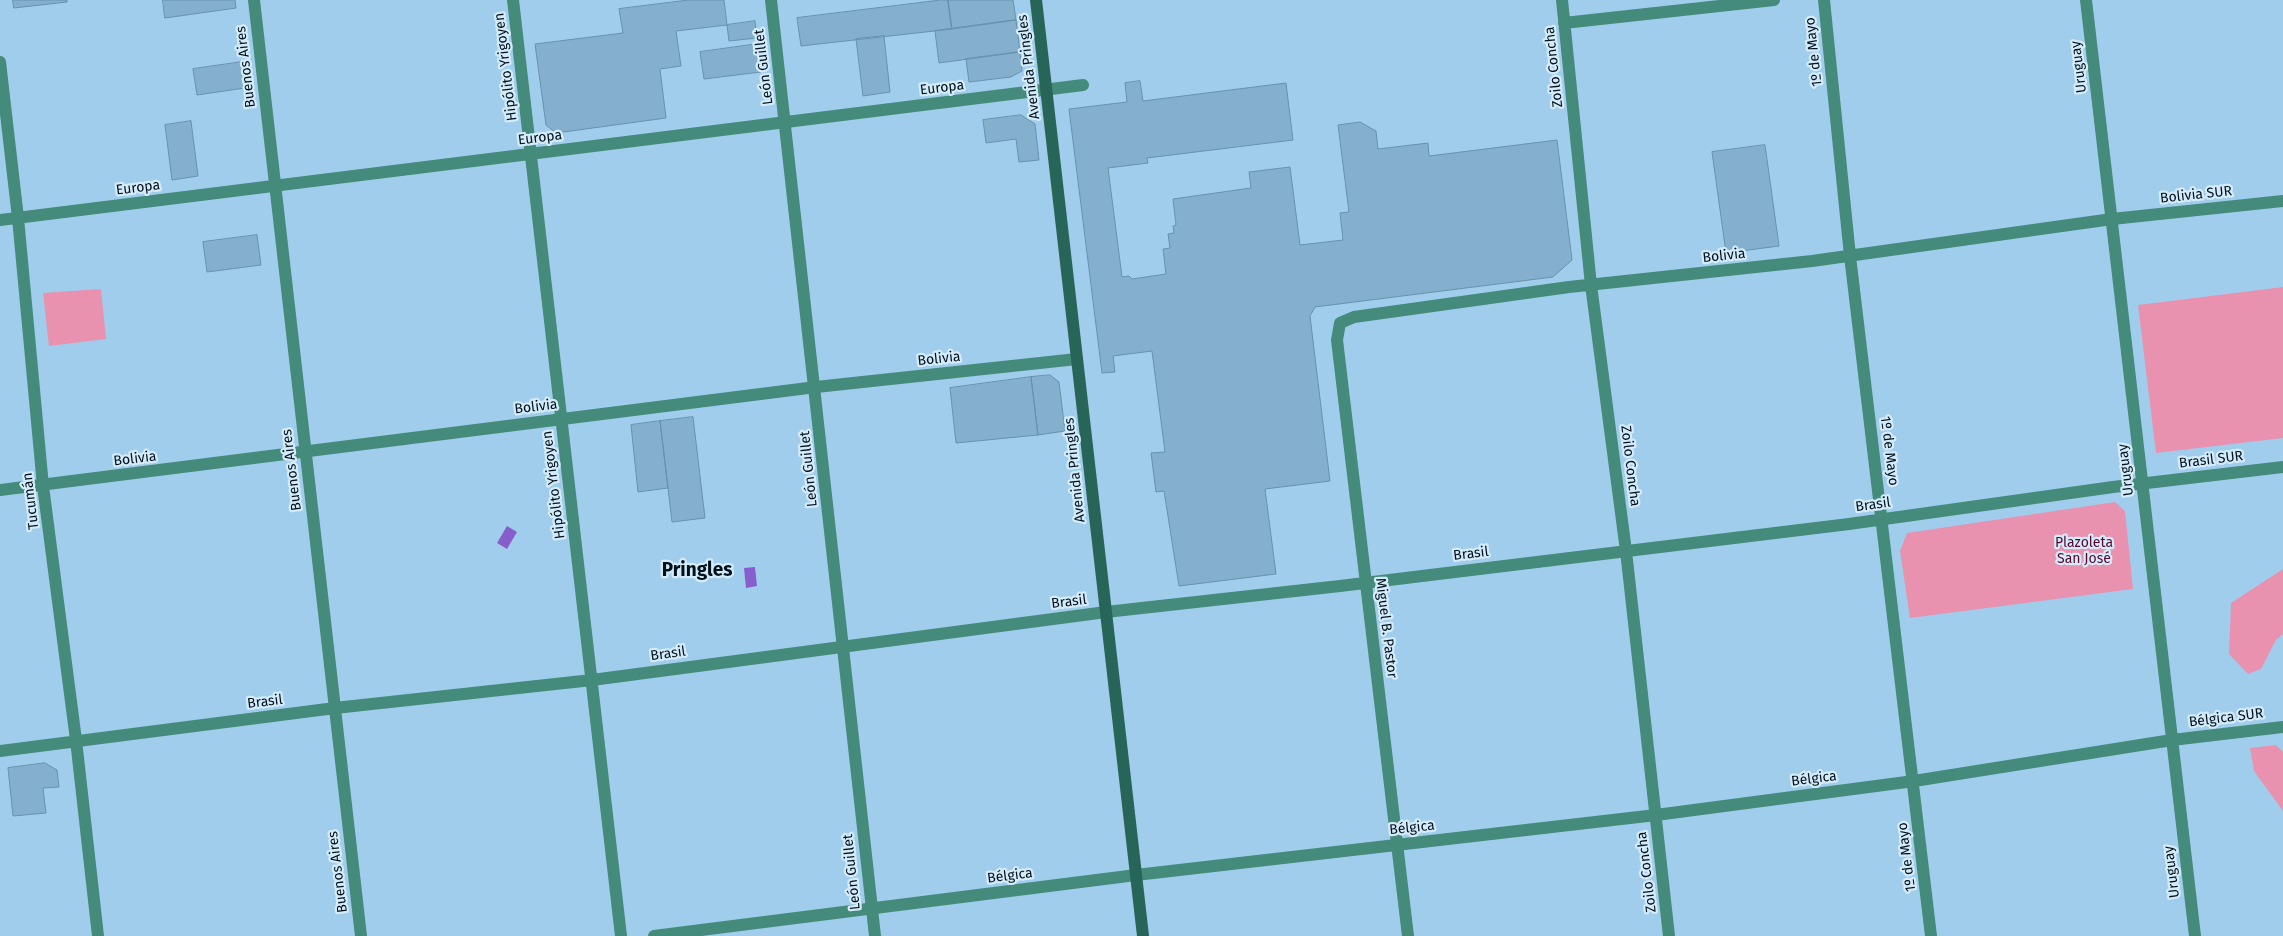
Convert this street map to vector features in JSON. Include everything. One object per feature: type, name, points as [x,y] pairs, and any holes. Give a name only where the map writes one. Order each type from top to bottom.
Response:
[{"type":"main road","name":"Avenida Pringles","points":[[1036,0],[1142,936]]},
{"type":"street","name":"Buenos Aires","points":[[254,0],[361,936]]},
{"type":"street","name":"Hipólito Yrigoyen","points":[[513,0],[621,936]]},
{"type":"street","name":"León Guillet","points":[[771,0],[816,387],[842,646],[875,936]]},
{"type":"street","name":"Zoilo Concha","points":[[1562,0],[1591,285],[1626,551],[1669,936]]},
{"type":"street","points":[[1564,24],[1774,0]]},
{"type":"street","name":"1º de Mayo","points":[[1824,0],[1850,256],[1931,936]]},
{"type":"street","name":"Uruguay","points":[[2086,0],[2195,936]]},
{"type":"street","name":"Tucumán","points":[[0,62],[18,218],[43,486],[76,740],[98,936]]},
{"type":"street","name":"Europa","points":[[0,220],[1083,85]]},
{"type":"street","name":"Bolivia SUR","points":[[2112,219],[2283,201]]},
{"type":"street","name":"Bolivia","points":[[1340,323],[1354,317],[1591,285],[1850,256],[2112,219]]},
{"type":"street","name":"Miguel B. Pastor","points":[[1340,323],[1336,340],[1408,936]]},
{"type":"street","name":"Bolivia","points":[[0,490],[816,387],[1077,359]]},
{"type":"street","name":"Brasil SUR","points":[[2142,484],[2283,467]]},
{"type":"street","name":"Brasil","points":[[0,751],[334,708],[592,680],[1106,612],[1626,551],[2142,484]]},
{"type":"street","name":"Bélgica SUR","points":[[2172,740],[2283,727]]},
{"type":"street","name":"Bélgica","points":[[654,936],[1136,875],[1656,815],[1914,781],[2172,740]]},
{"type":"green space","points":[[2283,287],[2283,438],[2156,453],[2138,305]]},
{"type":"green space","points":[[101,289],[106,339],[49,346],[43,293]]},
{"type":"green space","name":"Plazoleta San José","points":[[2115,502],[2125,511],[2133,589],[1910,618],[1900,551],[1907,533]]},
{"type":"green space","points":[[2283,569],[2283,634],[2276,640],[2261,669],[2248,674],[2229,654],[2231,603]]},
{"type":"green space","points":[[2276,745],[2283,752],[2283,811],[2254,771],[2250,748]]},
{"type":"shaded area","points":[[507,526],[517,532],[507,549],[497,543]]},
{"type":"shaded area","points":[[755,567],[757,586],[746,588],[744,568]]},
{"type":"building","points":[[13,0],[67,0],[67,2],[14,8]]},
{"type":"building","points":[[163,0],[235,0],[236,8],[165,18]]},
{"type":"building","points":[[689,0],[724,0],[727,25],[676,31],[681,66],[660,69],[666,118],[556,133],[546,125],[535,44],[623,33],[619,9]]},
{"type":"building","points":[[948,0],[952,29],[801,46],[797,18]]},
{"type":"building","points":[[948,0],[1013,0],[1016,20],[952,29]]},
{"type":"building","points":[[1016,20],[1020,52],[939,63],[935,31]]},
{"type":"building","points":[[755,21],[757,38],[729,41],[727,25]]},
{"type":"building","points":[[884,36],[890,92],[863,96],[856,39]]},
{"type":"building","points":[[758,44],[761,72],[704,79],[700,52]]},
{"type":"building","points":[[1020,52],[1022,71],[1011,77],[969,82],[966,59]]},
{"type":"building","points":[[242,62],[245,88],[197,95],[193,69]]},
{"type":"building","points":[[1140,81],[1143,101],[1286,83],[1293,140],[1147,158],[1148,163],[1108,168],[1122,277],[1129,276],[1132,279],[1166,274],[1163,249],[1170,248],[1168,234],[1174,233],[1173,226],[1176,225],[1173,199],[1251,188],[1249,172],[1290,167],[1300,245],[1343,240],[1340,213],[1349,212],[1338,125],[1360,122],[1376,131],[1378,149],[1428,143],[1429,156],[1557,140],[1572,260],[1553,277],[1315,307],[1310,316],[1330,481],[1265,489],[1276,574],[1179,586],[1164,491],[1156,492],[1151,453],[1165,452],[1152,351],[1113,356],[1115,372],[1102,373],[1069,109],[1127,102],[1125,83]]},
{"type":"building","points":[[1021,115],[1035,124],[1039,160],[1019,162],[1016,139],[986,143],[983,120]]},
{"type":"building","points":[[191,121],[198,176],[172,180],[165,125]]},
{"type":"building","points":[[1765,145],[1779,246],[1726,253],[1712,152]]},
{"type":"building","points":[[257,235],[261,265],[207,272],[203,242]]},
{"type":"building","points":[[1050,375],[1059,382],[1065,431],[1038,435],[1031,377]]},
{"type":"building","points":[[1031,377],[1038,435],[956,443],[950,388]]},
{"type":"building","points":[[693,417],[705,518],[672,522],[660,421]]},
{"type":"building","points":[[660,421],[668,488],[638,492],[631,425]]},
{"type":"building","points":[[45,763],[57,770],[59,787],[43,788],[46,813],[13,816],[8,768]]},
{"type":"district","name":"Pringles","points":[[697,571]]}]
